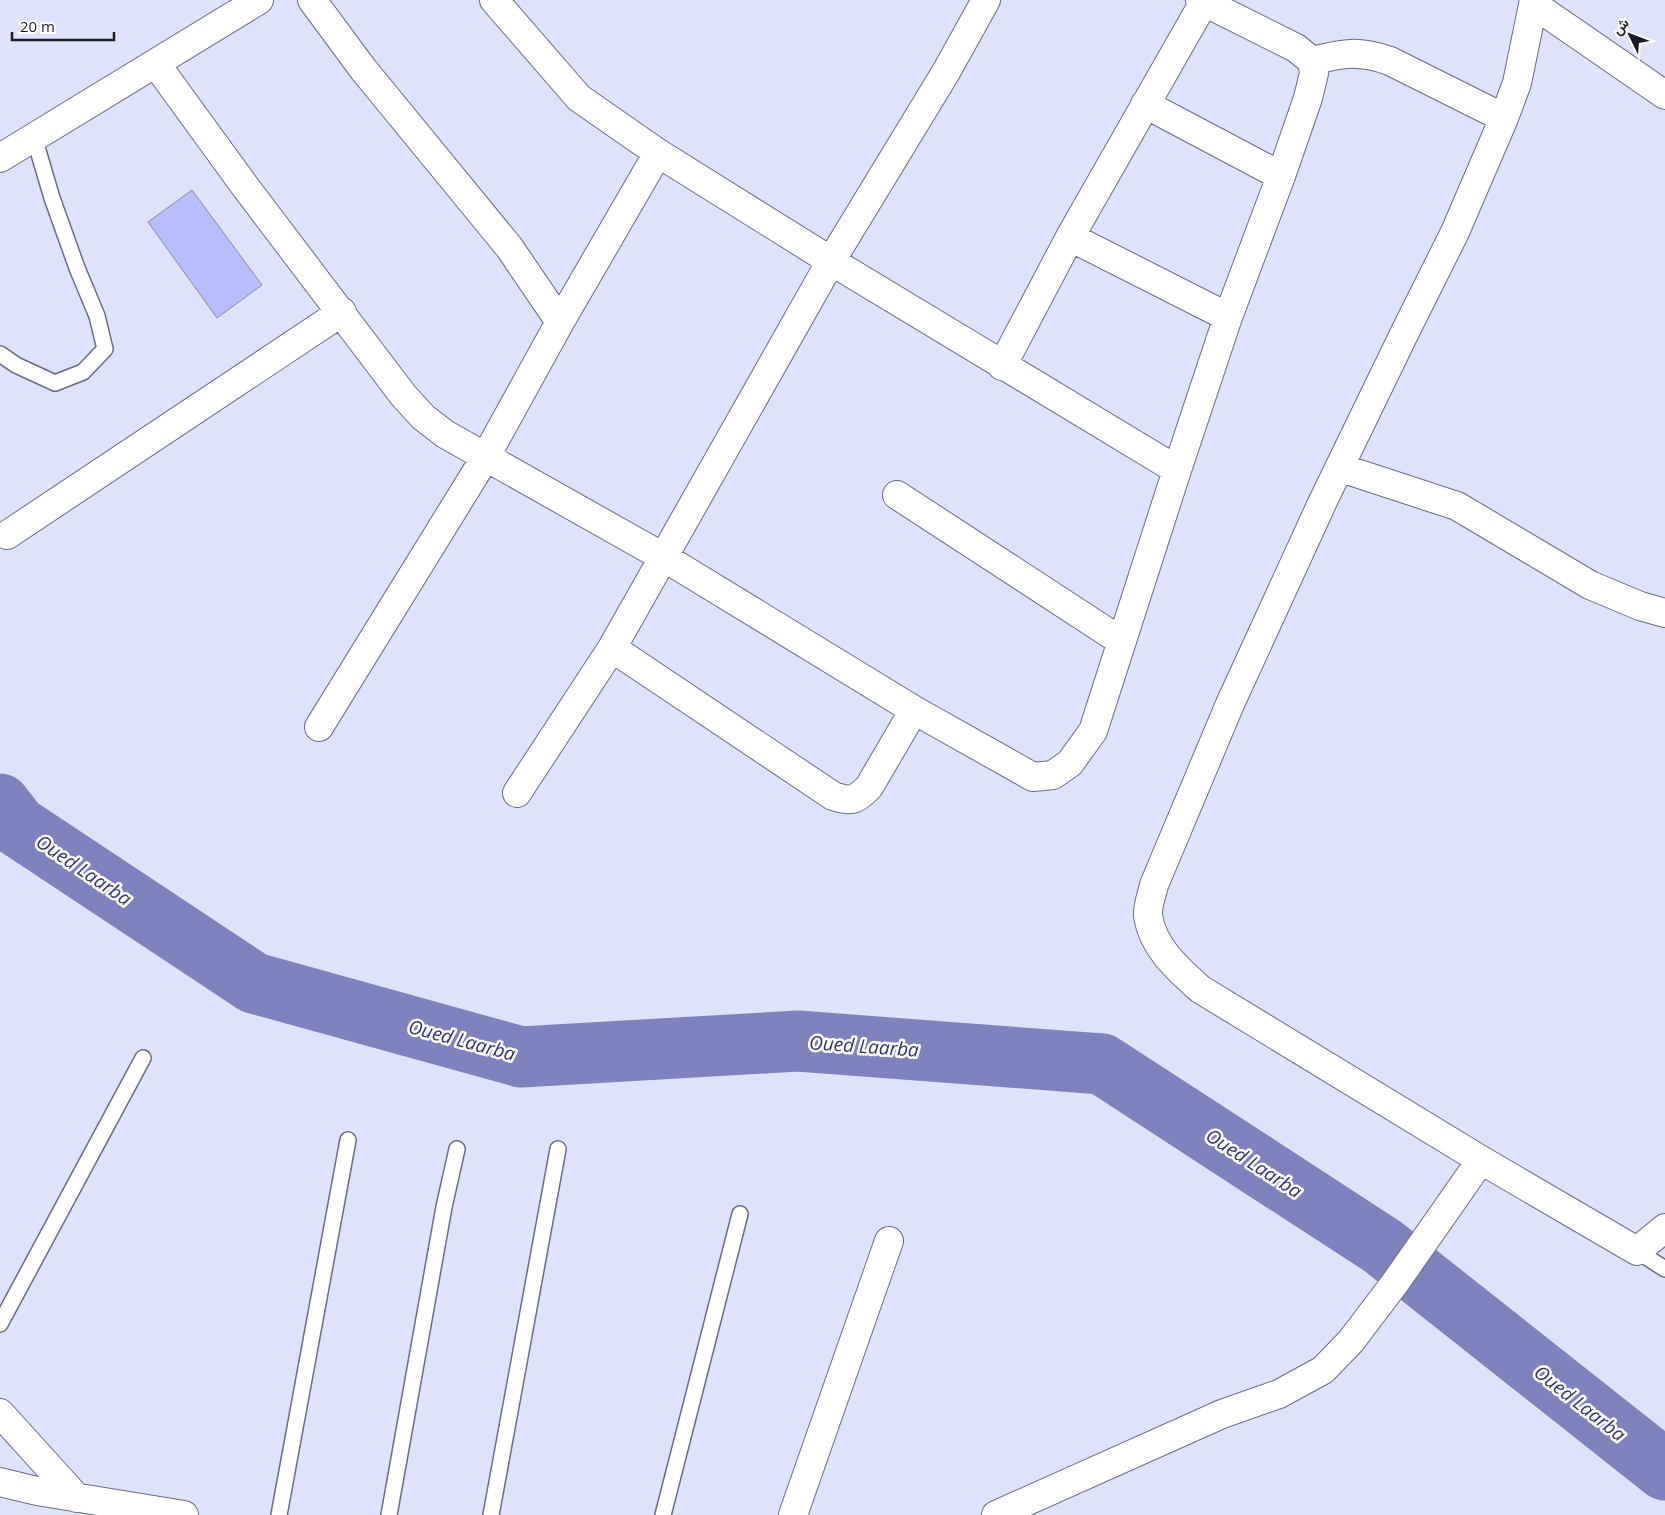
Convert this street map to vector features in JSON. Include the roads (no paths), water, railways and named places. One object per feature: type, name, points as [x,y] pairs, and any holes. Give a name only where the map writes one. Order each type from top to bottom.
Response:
[{"type":"street","points":[[4,149],[34,137],[259,0]]},
{"type":"street","points":[[312,0],[363,69],[509,247],[560,322]]},
{"type":"street","points":[[494,0],[579,98],[658,153],[1002,366],[1177,470]]},
{"type":"street","points":[[516,793],[612,648],[665,558],[831,261],[946,72],[986,0]]},
{"type":"street","points":[[156,64],[244,185],[403,395],[422,416],[445,434],[485,458],[665,558],[914,710],[1033,777],[1053,776],[1070,763],[1093,731],[1228,317],[1308,98],[1314,73],[1312,61],[1296,48],[1202,1],[1070,237],[1002,366]]},
{"type":"street","points":[[1665,96],[1534,2],[1518,83],[1504,118],[1455,232],[1323,501],[1230,704],[1154,885],[1148,915],[1155,938],[1172,964],[1200,989],[1481,1160],[1637,1251],[1665,1228]]},
{"type":"street","points":[[1312,61],[1349,53],[1377,56],[1504,118]]},
{"type":"street","points":[[1145,104],[1281,176]]},
{"type":"street","points":[[319,727],[485,458],[560,322],[658,153]]},
{"type":"street","points":[[1070,237],[1228,317]]},
{"type":"street","points":[[7,535],[342,312]]},
{"type":"street","points":[[1340,468],[1457,506],[1590,585],[1640,606],[1665,613]]},
{"type":"street","points":[[897,495],[1121,641]]},
{"type":"street","points":[[612,648],[833,796],[847,801],[858,798],[868,787],[914,710]]},
{"type":"street","points":[[996,1515],[1222,1414],[1279,1394],[1323,1370],[1351,1341],[1395,1283],[1481,1160]]},
{"type":"street","points":[[793,1515],[889,1241]]},
{"type":"street","points":[[0,1413],[77,1498]]},
{"type":"street","points":[[0,1482],[148,1512],[184,1515]]},
{"type":"lane","points":[[0,354],[16,365],[55,383],[83,372],[105,350],[97,316],[77,268],[34,137]]},
{"type":"lane","points":[[0,1324],[143,1058]]},
{"type":"lane","points":[[279,1515],[348,1140]]},
{"type":"lane","points":[[491,1515],[558,1149]]},
{"type":"lane","points":[[389,1515],[444,1207],[457,1150]]},
{"type":"lane","points":[[663,1515],[740,1214]]},
{"type":"lane","points":[[1637,1251],[1665,1269]]},
{"type":"waterway","name":"Oued Laarba","points":[[0,804],[17,826],[254,983],[521,1057],[798,1041],[1102,1064],[1382,1246],[1665,1470]]}]
